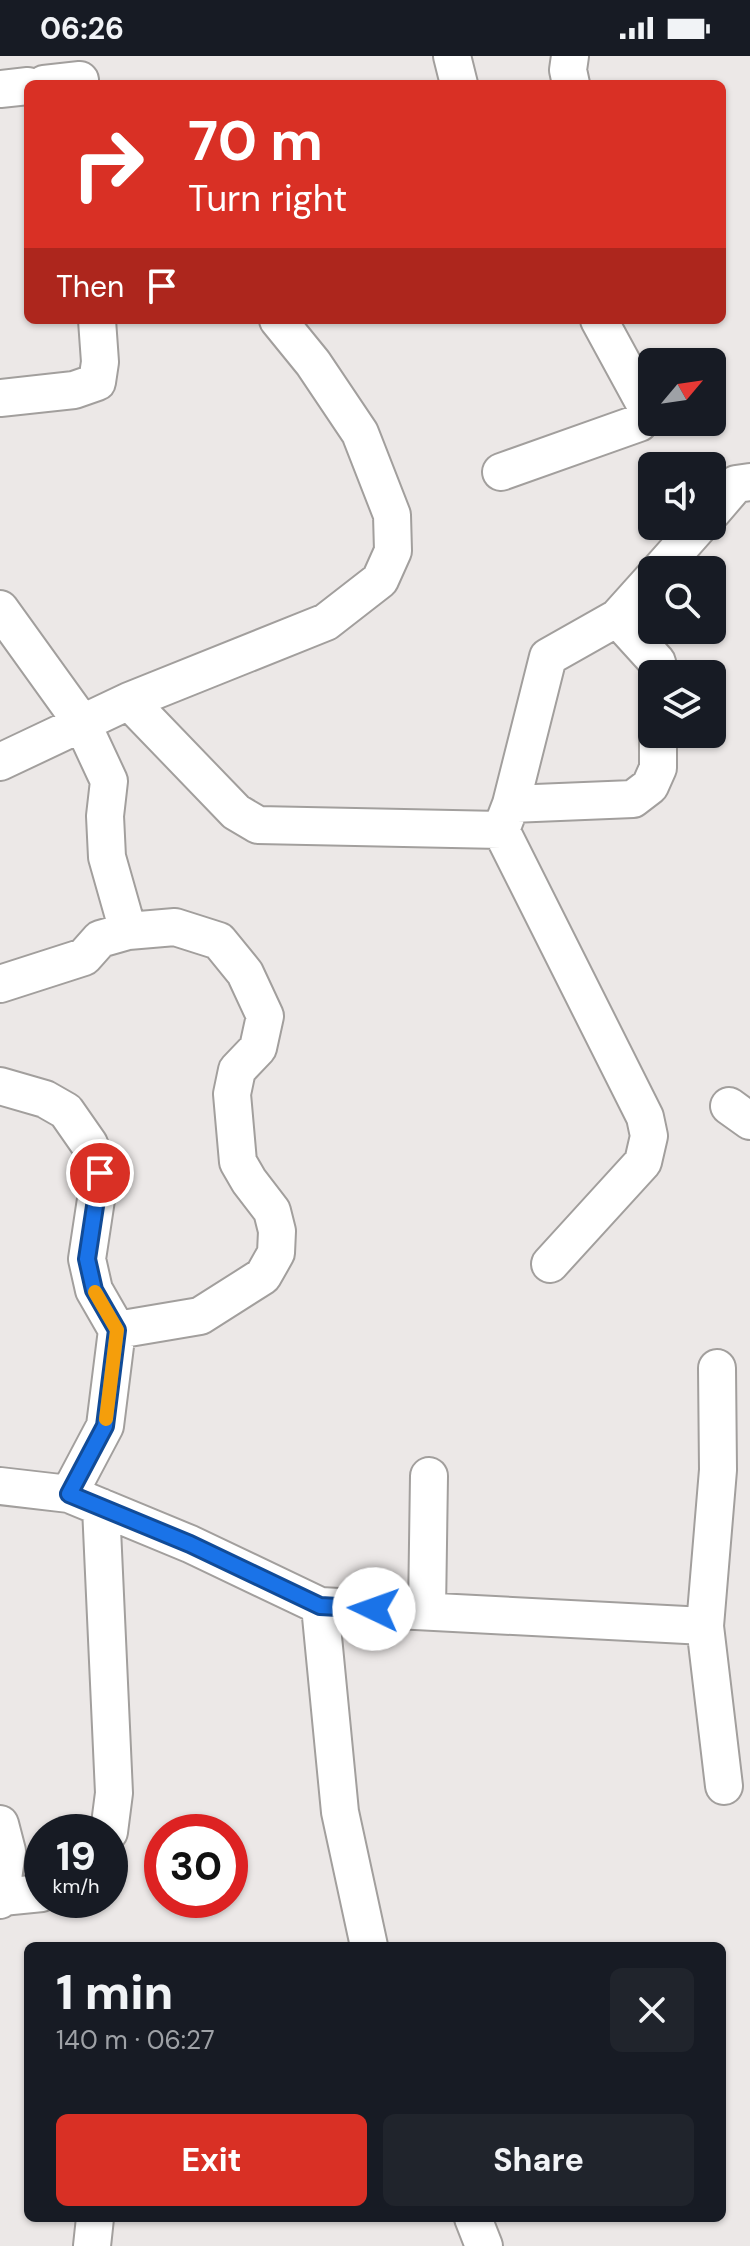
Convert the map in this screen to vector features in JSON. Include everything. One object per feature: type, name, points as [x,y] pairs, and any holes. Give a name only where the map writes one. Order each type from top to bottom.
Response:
[{"type":"street","points":[[452,56],[458,80]]},
{"type":"street","points":[[570,56],[570,80]]},
{"type":"street","points":[[57,80],[81,73]]},
{"type":"street","points":[[0,89],[24,86]]},
{"type":"street","points":[[0,398],[74,390],[97,382],[100,362],[97,324]]},
{"type":"street","points":[[0,762],[129,701],[326,622],[380,580],[393,551],[392,515],[360,433],[313,363],[281,324]]},
{"type":"street","points":[[501,472],[639,423],[648,410],[601,324]]},
{"type":"street","points":[[726,496],[736,484],[750,482]]},
{"type":"street","points":[[672,556],[687,540]]},
{"type":"street","points":[[550,1264],[643,1162],[649,1136],[645,1117],[506,817],[548,657],[617,618],[638,595]]},
{"type":"street","points":[[0,609],[82,723],[109,781],[105,816],[107,857],[128,931]]},
{"type":"street","points":[[617,618],[655,660]]},
{"type":"street","points":[[129,701],[236,812],[258,825],[506,817],[633,799],[650,786],[658,768],[658,748]]},
{"type":"street","points":[[0,984],[84,957],[100,939],[128,931],[175,927],[219,941],[245,973],[265,1016],[258,1048],[237,1070],[232,1094],[238,1162],[272,1211],[276,1253],[263,1276],[200,1316],[117,1330]]},
{"type":"street","points":[[0,1086],[45,1099],[66,1111],[89,1144],[100,1173],[87,1259],[94,1290],[117,1330],[105,1426],[85,1501],[114,1793],[111,1814]]},
{"type":"street","points":[[717,1368],[718,1470],[705,1626],[724,1786]]},
{"type":"street","points":[[427,1611],[429,1476]]},
{"type":"street","points":[[0,1486],[85,1501],[190,1544],[320,1606],[705,1626]]},
{"type":"street","points":[[320,1606],[340,1812],[368,1942]]},
{"type":"street","points":[[0,1824],[7,1851],[1,1899],[24,1896]]},
{"type":"street","points":[[92,2246],[95,2222]]},
{"type":"street","points":[[475,2222],[484,2246]]},
{"type":"slow traffic","points":[[95,1292],[117,1330],[106,1419]]},
{"type":"route","points":[[100,1173],[87,1259],[94,1290],[117,1330],[105,1426],[69,1494],[190,1544],[320,1606],[374,1609]]}]
